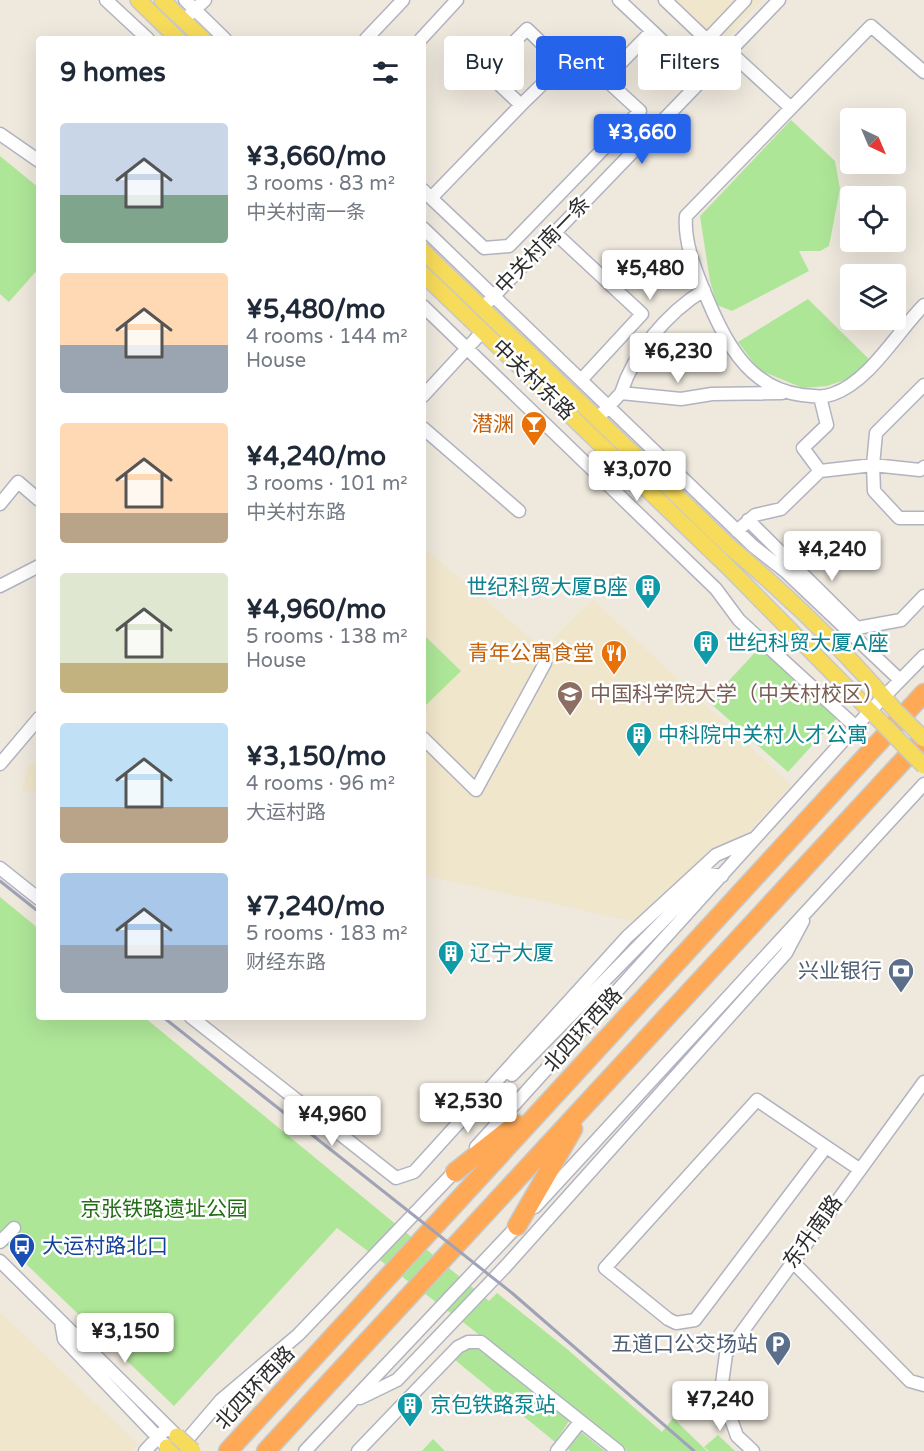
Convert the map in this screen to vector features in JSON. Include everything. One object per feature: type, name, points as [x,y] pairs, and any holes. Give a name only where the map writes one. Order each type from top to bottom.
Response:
[{"type":"highway","name":"北四环西路","points":[[228,1451],[924,693]]},
{"type":"highway","points":[[266,1451],[924,739]]},
{"type":"highway","points":[[455,1172],[558,1091]]},
{"type":"highway","points":[[517,1226],[590,1100]]},
{"type":"main road","points":[[138,0],[175,36]]},
{"type":"main road","points":[[162,0],[189,15],[201,36]]},
{"type":"main road","name":"中关村东路","points":[[426,254],[730,547],[772,582],[870,678],[896,711],[924,739]]},
{"type":"main road","name":"中关村东路","points":[[426,277],[727,566],[924,766]]},
{"type":"main road","points":[[170,1441],[193,1451]]},
{"type":"street","points":[[106,0],[145,36]]},
{"type":"street","points":[[185,0],[189,15],[220,36]]},
{"type":"street","points":[[189,15],[206,0]]},
{"type":"street","points":[[369,36],[403,0]]},
{"type":"street","points":[[424,36],[457,0]]},
{"type":"street","points":[[619,0],[657,36]]},
{"type":"street","points":[[665,0],[696,36]]},
{"type":"street","points":[[712,36],[746,0]]},
{"type":"street","name":"中关村南一条","points":[[741,40],[779,0]]},
{"type":"street","points":[[782,393],[752,373],[723,336],[684,232],[686,216],[871,26],[924,72]]},
{"type":"street","points":[[521,105],[485,71],[527,29],[536,38]]},
{"type":"street","points":[[626,58],[652,31]]},
{"type":"street","points":[[741,66],[792,108]]},
{"type":"street","points":[[536,90],[427,194],[484,248],[509,246],[640,111],[617,90]]},
{"type":"street","name":"中关村南一条","points":[[482,308],[693,90]]},
{"type":"street","points":[[0,134],[36,159]]},
{"type":"street","name":"中关村东路","points":[[426,231],[737,531],[785,572],[900,680]]},
{"type":"street","points":[[555,233],[642,314],[580,380]]},
{"type":"street","points":[[597,419],[621,393],[626,377],[649,342],[680,304],[704,290]]},
{"type":"street","points":[[621,393],[681,399],[712,394],[782,393],[820,397],[834,394],[863,376],[924,305]]},
{"type":"street","name":"中关村东路","points":[[426,309],[716,589],[739,620],[856,727]]},
{"type":"street","points":[[426,393],[483,331]]},
{"type":"street","points":[[924,385],[876,433],[873,465],[874,491],[899,518],[924,518]]},
{"type":"street","points":[[820,397],[827,425],[803,448],[820,471]]},
{"type":"street","points":[[426,431],[519,512]]},
{"type":"street","points":[[737,531],[755,515],[781,509],[820,471],[873,465],[920,470],[924,467]]},
{"type":"street","points":[[0,504],[18,482],[36,497]]},
{"type":"street","points":[[748,520],[857,628],[901,620],[924,596]]},
{"type":"street","points":[[1,584],[36,567]]},
{"type":"street","name":"北四环西路","points":[[145,1451],[170,1441],[298,1335],[455,1172],[870,711],[924,656]]},
{"type":"street","points":[[426,741],[476,790],[545,663]]},
{"type":"street","points":[[0,764],[36,722]]},
{"type":"street","points":[[305,1451],[517,1226],[924,784]]},
{"type":"street","points":[[195,1020],[396,1178],[414,1172],[470,1113],[627,937],[716,855],[757,837]]},
{"type":"street","points":[[0,868],[36,897]]},
{"type":"street","points":[[470,1113],[500,1088],[709,874],[722,876]]},
{"type":"street","points":[[351,1402],[396,1380],[506,1267],[786,953],[813,903]]},
{"type":"street","name":"东升南路","points":[[753,1451],[737,1436],[721,1391],[726,1353],[924,1082]]},
{"type":"street","points":[[826,1147],[695,1320],[676,1323],[668,1319],[605,1268],[756,1100],[859,1169]]},
{"type":"street","points":[[0,1242],[14,1228]]},
{"type":"street","points":[[792,1261],[910,1381],[924,1384]]},
{"type":"street","points":[[0,1262],[62,1322],[64,1339],[170,1441]]},
{"type":"street","points":[[358,1451],[458,1347],[468,1342],[481,1342],[618,1451]]},
{"type":"street","points":[[557,1451],[580,1422]]},
{"type":"shaded area","points":[[656,0],[762,0],[728,36],[693,36]]},
{"type":"shaded area","name":"中国科学院大学（中关村校区）","points":[[426,550],[543,649],[593,600],[791,785],[750,831],[712,853],[636,922],[426,876]]},
{"type":"shaded area","points":[[36,763],[36,793],[22,790],[29,764]]},
{"type":"shaded area","points":[[0,1312],[138,1444],[132,1451],[0,1451]]},
{"type":"green space","points":[[791,120],[835,161],[840,189],[829,246],[820,251],[799,251],[809,271],[732,311],[717,305],[710,281],[700,216]]},
{"type":"green space","points":[[0,156],[36,186],[36,271],[9,302],[0,294]]},
{"type":"green space","points":[[808,299],[876,366],[873,370],[827,386],[803,388],[759,370],[738,342]]},
{"type":"green space","points":[[426,637],[461,671],[426,705]]},
{"type":"green space","points":[[763,644],[838,717],[788,772],[709,702]]},
{"type":"green space","name":"京张铁路遗址公园","points":[[0,897],[36,927],[36,1020],[148,1020],[489,1301],[497,1293],[567,1349],[662,1432],[673,1418],[707,1451],[627,1451],[468,1326],[337,1228],[174,1406],[0,1239]]},
{"type":"green space","points":[[467,1348],[482,1348],[569,1421],[555,1442],[455,1360]]},
{"type":"green space","points":[[581,1432],[605,1451],[570,1451],[568,1449]]},
{"type":"green space","points":[[718,1435],[735,1451],[709,1451],[704,1447]]},
{"type":"green space","points":[[433,1439],[445,1451],[422,1451]]},
{"type":"railway","points":[[0,881],[36,910]]},
{"type":"railway","points":[[167,1020],[512,1293],[694,1451]]},
{"type":"place","name":"潜渊","points":[[534,447]]},
{"type":"place","name":"世纪科贸大厦B座","points":[[648,610]]},
{"type":"place","name":"世纪科贸大厦A座","points":[[706,666]]},
{"type":"place","name":"青年公寓食堂","points":[[614,676]]},
{"type":"place","name":"中国科学院大学（中关村校区）","points":[[570,717]]},
{"type":"place","name":"中科院中关村人才公寓","points":[[639,758]]},
{"type":"place","name":"辽宁大厦","points":[[451,976]]},
{"type":"place","name":"兴业银行","points":[[901,994]]},
{"type":"place","name":"大运村路北口","points":[[22,1269]]},
{"type":"place","name":"五道口公交场站","points":[[778,1367]]},
{"type":"place","name":"京包铁路泵站","points":[[410,1428]]}]
